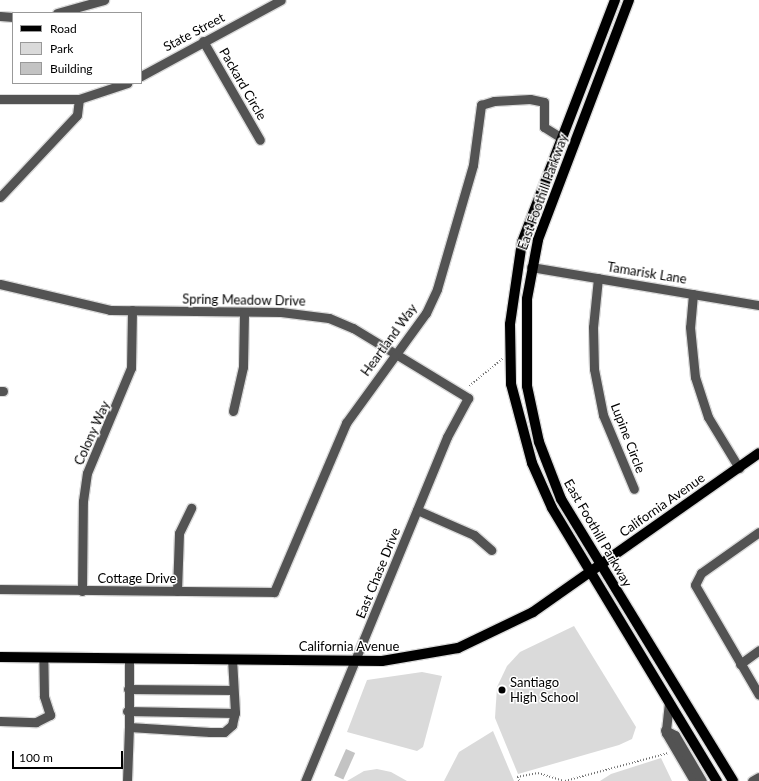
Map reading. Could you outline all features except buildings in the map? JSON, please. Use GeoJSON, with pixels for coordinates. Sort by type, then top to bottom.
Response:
{"type":"FeatureCollection","features":[{"type":"Feature","properties":{"kind":"main road","name":"East Foothill Parkway"},"geometry":{"type":"LineString","coordinates":[[615,0],[608,23],[522,242],[513,287],[511,384],[532,463],[552,508],[717,781]]}},
{"type":"Feature","properties":{"kind":"main road"},"geometry":{"type":"LineString","coordinates":[[608,23],[622,0]]}},
{"type":"Feature","properties":{"kind":"main road","name":"East Foothill Parkway"},"geometry":{"type":"LineString","coordinates":[[629,0],[531,267],[524,346],[533,417],[554,482],[600,566],[732,781]]}},
{"type":"Feature","properties":{"kind":"main road"},"geometry":{"type":"LineString","coordinates":[[531,267],[527,259],[543,202],[542,192]]}},
{"type":"Feature","properties":{"kind":"main road","name":"California Avenue"},"geometry":{"type":"LineString","coordinates":[[0,657],[356,661],[416,657],[473,643],[520,621],[759,453]]}},
{"type":"Feature","properties":{"kind":"street"},"geometry":{"type":"LineString","coordinates":[[61,12],[104,0]]}},
{"type":"Feature","properties":{"kind":"street","name":"State Street"},"geometry":{"type":"LineString","coordinates":[[142,75],[281,0]]}},
{"type":"Feature","properties":{"kind":"street"},"geometry":{"type":"LineString","coordinates":[[0,16],[12,16]]}},
{"type":"Feature","properties":{"kind":"street","name":"Packard Circle"},"geometry":{"type":"LineString","coordinates":[[203,41],[260,140]]}},
{"type":"Feature","properties":{"kind":"street"},"geometry":{"type":"LineString","coordinates":[[0,98],[80,99],[124,84]]}},
{"type":"Feature","properties":{"kind":"street"},"geometry":{"type":"LineString","coordinates":[[0,198],[77,114],[80,99]]}},
{"type":"Feature","properties":{"kind":"street","name":"Heartland Way"},"geometry":{"type":"LineString","coordinates":[[274,592],[346,423],[426,313],[436,289],[473,165],[481,106],[494,101],[530,99],[544,102],[544,127],[563,139]]}},
{"type":"Feature","properties":{"kind":"street","name":"Tamarisk Lane"},"geometry":{"type":"LineString","coordinates":[[531,267],[759,305]]}},
{"type":"Feature","properties":{"kind":"street","name":"Lupine Circle"},"geometry":{"type":"LineString","coordinates":[[598,278],[593,327],[594,369],[603,415],[634,489]]}},
{"type":"Feature","properties":{"kind":"street","name":"Spring Meadow Drive"},"geometry":{"type":"LineString","coordinates":[[0,284],[89,308],[244,313],[303,313],[329,318],[353,328],[468,398]]}},
{"type":"Feature","properties":{"kind":"street"},"geometry":{"type":"LineString","coordinates":[[693,294],[690,327],[695,377],[708,417],[739,468]]}},
{"type":"Feature","properties":{"kind":"street","name":"Colony Way"},"geometry":{"type":"LineString","coordinates":[[82,591],[83,501],[87,473],[132,368],[132,310]]}},
{"type":"Feature","properties":{"kind":"street"},"geometry":{"type":"LineString","coordinates":[[233,411],[243,367],[244,313]]}},
{"type":"Feature","properties":{"kind":"street","name":"East Chase Drive"},"geometry":{"type":"LineString","coordinates":[[305,781],[356,661],[417,510],[468,398]]}},
{"type":"Feature","properties":{"kind":"street"},"geometry":{"type":"LineString","coordinates":[[177,591],[178,533],[191,508]]}},
{"type":"Feature","properties":{"kind":"street"},"geometry":{"type":"LineString","coordinates":[[417,510],[474,535],[491,550]]}},
{"type":"Feature","properties":{"kind":"street"},"geometry":{"type":"LineString","coordinates":[[759,532],[701,573],[695,585],[759,695]]}},
{"type":"Feature","properties":{"kind":"street","name":"Cottage Drive"},"geometry":{"type":"LineString","coordinates":[[0,589],[274,592]]}},
{"type":"Feature","properties":{"kind":"street"},"geometry":{"type":"LineString","coordinates":[[740,664],[759,650]]}},
{"type":"Feature","properties":{"kind":"street"},"geometry":{"type":"LineString","coordinates":[[0,721],[36,722],[50,715],[44,696],[43,657]]}},
{"type":"Feature","properties":{"kind":"street"},"geometry":{"type":"LineString","coordinates":[[126,781],[129,727],[127,711],[129,658]]}},
{"type":"Feature","properties":{"kind":"street"},"geometry":{"type":"LineString","coordinates":[[129,727],[224,732],[232,725],[235,713],[232,659]]}},
{"type":"Feature","properties":{"kind":"street"},"geometry":{"type":"LineString","coordinates":[[128,689],[234,690]]}},
{"type":"Feature","properties":{"kind":"street"},"geometry":{"type":"LineString","coordinates":[[668,702],[665,730],[694,781]]}},
{"type":"Feature","properties":{"kind":"street"},"geometry":{"type":"LineString","coordinates":[[127,711],[235,713]]}},
{"type":"Feature","properties":{"kind":"street"},"geometry":{"type":"LineString","coordinates":[[665,730],[675,735],[702,781]]}},
{"type":"Feature","properties":{"kind":"street"},"geometry":{"type":"LineString","coordinates":[[752,781],[759,777]]}},
{"type":"Feature","properties":{"kind":"path"},"geometry":{"type":"LineString","coordinates":[[469,386],[502,359]]}},
{"type":"Feature","properties":{"kind":"path"},"geometry":{"type":"LineString","coordinates":[[519,781],[517,777],[538,773],[565,781],[670,752]]}},
{"type":"Feature","properties":{"kind":"green space"},"geometry":{"type":"Polygon","coordinates":[[[574,626],[636,727],[632,739],[619,745],[518,774],[495,718],[497,687],[507,666],[520,652],[574,626]]]}},
{"type":"Feature","properties":{"kind":"green space"},"geometry":{"type":"Polygon","coordinates":[[[422,672],[442,676],[423,747],[417,751],[347,732],[367,680],[422,672]]]}},
{"type":"Feature","properties":{"kind":"green space"},"geometry":{"type":"Polygon","coordinates":[[[493,731],[514,781],[444,781],[459,752],[493,731]]]}},
{"type":"Feature","properties":{"kind":"green space"},"geometry":{"type":"Polygon","coordinates":[[[661,758],[672,781],[600,781],[611,774],[661,758]]]}},
{"type":"Feature","properties":{"kind":"green space"},"geometry":{"type":"Polygon","coordinates":[[[377,769],[391,772],[407,781],[347,781],[364,771],[377,769]]]}},
{"type":"Feature","properties":{"kind":"place","name":"Santiago High School"},"geometry":{"type":"Point","coordinates":[502,690]}}]}
